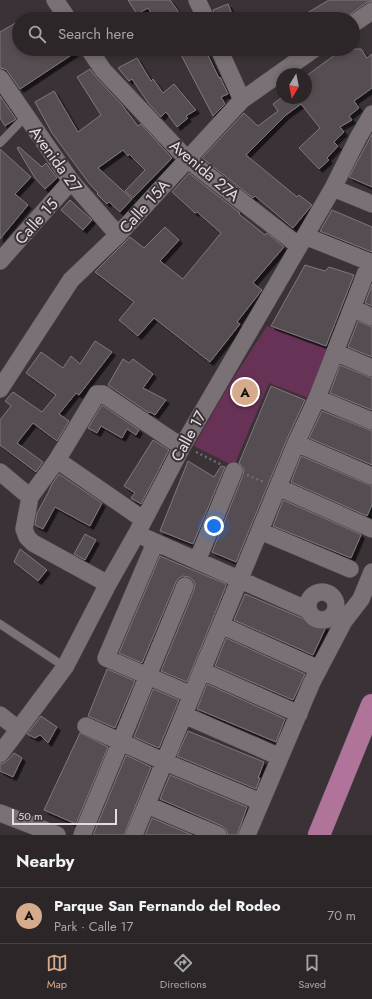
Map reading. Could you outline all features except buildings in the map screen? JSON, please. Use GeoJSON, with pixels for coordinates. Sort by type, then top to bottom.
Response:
{"type":"FeatureCollection","features":[{"type":"Feature","properties":{"kind":"highway"},"geometry":{"type":"LineString","coordinates":[[319,835],[372,705]]}},
{"type":"Feature","properties":{"kind":"street"},"geometry":{"type":"LineString","coordinates":[[55,0],[63,12]]}},
{"type":"Feature","properties":{"kind":"street"},"geometry":{"type":"LineString","coordinates":[[197,0],[203,12]]}},
{"type":"Feature","properties":{"kind":"street"},"geometry":{"type":"LineString","coordinates":[[360,20],[372,12]]}},
{"type":"Feature","properties":{"kind":"street","name":"Avenida 27A"},"geometry":{"type":"LineString","coordinates":[[94,56],[103,70],[187,159],[307,241],[371,263]]}},
{"type":"Feature","properties":{"kind":"street"},"geometry":{"type":"LineString","coordinates":[[222,56],[242,100]]}},
{"type":"Feature","properties":{"kind":"street","name":"Calle 15A"},"geometry":{"type":"LineString","coordinates":[[0,389],[71,280],[118,235],[242,100],[304,56]]}},
{"type":"Feature","properties":{"kind":"street","name":"Avenida 27"},"geometry":{"type":"LineString","coordinates":[[0,78],[71,181],[118,235]]}},
{"type":"Feature","properties":{"kind":"street","name":"Calle 17"},"geometry":{"type":"LineString","coordinates":[[0,754],[64,667],[140,527],[182,445],[307,241],[333,188],[365,141],[372,114]]}},
{"type":"Feature","properties":{"kind":"street","name":"Calle 15"},"geometry":{"type":"LineString","coordinates":[[0,260],[71,181]]}},
{"type":"Feature","properties":{"kind":"street"},"geometry":{"type":"LineString","coordinates":[[333,188],[372,204]]}},
{"type":"Feature","properties":{"kind":"street"},"geometry":{"type":"LineString","coordinates":[[134,835],[296,443],[317,398],[371,263]]}},
{"type":"Feature","properties":{"kind":"street"},"geometry":{"type":"LineString","coordinates":[[352,308],[372,317]]}},
{"type":"Feature","properties":{"kind":"street"},"geometry":{"type":"LineString","coordinates":[[335,352],[372,368]]}},
{"type":"Feature","properties":{"kind":"street"},"geometry":{"type":"LineString","coordinates":[[108,584],[33,543],[27,537],[24,529],[30,497],[57,460],[97,394],[100,394],[173,441],[182,445]]}},
{"type":"Feature","properties":{"kind":"street"},"geometry":{"type":"LineString","coordinates":[[317,398],[372,421]]}},
{"type":"Feature","properties":{"kind":"street"},"geometry":{"type":"LineString","coordinates":[[296,443],[372,476]]}},
{"type":"Feature","properties":{"kind":"street"},"geometry":{"type":"LineString","coordinates":[[57,460],[140,527],[155,543],[308,610]]}},
{"type":"Feature","properties":{"kind":"street"},"geometry":{"type":"LineString","coordinates":[[197,561],[234,470]]}},
{"type":"Feature","properties":{"kind":"street"},"geometry":{"type":"LineString","coordinates":[[0,472],[30,497]]}},
{"type":"Feature","properties":{"kind":"street"},"geometry":{"type":"LineString","coordinates":[[278,488],[372,529]]}},
{"type":"Feature","properties":{"kind":"street"},"geometry":{"type":"LineString","coordinates":[[260,531],[350,569]]}},
{"type":"Feature","properties":{"kind":"street"},"geometry":{"type":"LineString","coordinates":[[155,543],[106,658],[192,695]]}},
{"type":"Feature","properties":{"kind":"street"},"geometry":{"type":"LineString","coordinates":[[247,835],[319,668],[344,621],[361,599],[372,572]]}},
{"type":"Feature","properties":{"kind":"street"},"geometry":{"type":"LineString","coordinates":[[82,835],[185,586]]}},
{"type":"Feature","properties":{"kind":"street"},"geometry":{"type":"LineString","coordinates":[[221,626],[319,668]]}},
{"type":"Feature","properties":{"kind":"street"},"geometry":{"type":"LineString","coordinates":[[202,671],[298,714]]}},
{"type":"Feature","properties":{"kind":"street"},"geometry":{"type":"LineString","coordinates":[[0,715],[18,729]]}},
{"type":"Feature","properties":{"kind":"street"},"geometry":{"type":"LineString","coordinates":[[184,715],[280,757]]}},
{"type":"Feature","properties":{"kind":"street"},"geometry":{"type":"LineString","coordinates":[[86,726],[165,762],[260,802]]}},
{"type":"Feature","properties":{"kind":"street"},"geometry":{"type":"LineString","coordinates":[[147,805],[218,835]]}},
{"type":"Feature","properties":{"kind":"street"},"geometry":{"type":"LineString","coordinates":[[0,813],[57,835]]}},
{"type":"Feature","properties":{"kind":"lane"},"geometry":{"type":"LineString","coordinates":[[0,143],[26,117]]}},
{"type":"Feature","properties":{"kind":"lane"},"geometry":{"type":"LineString","coordinates":[[0,624],[64,667]]}},
{"type":"Feature","properties":{"kind":"shaded area"},"geometry":{"type":"Polygon","coordinates":[[[267,326],[332,351],[311,399],[269,383],[234,466],[194,446],[229,385],[267,326]]]}},
{"type":"Feature","properties":{"kind":"place","name":"Parque San Fernando del Rodeo"},"geometry":{"type":"Point","coordinates":[245,392]}}]}
